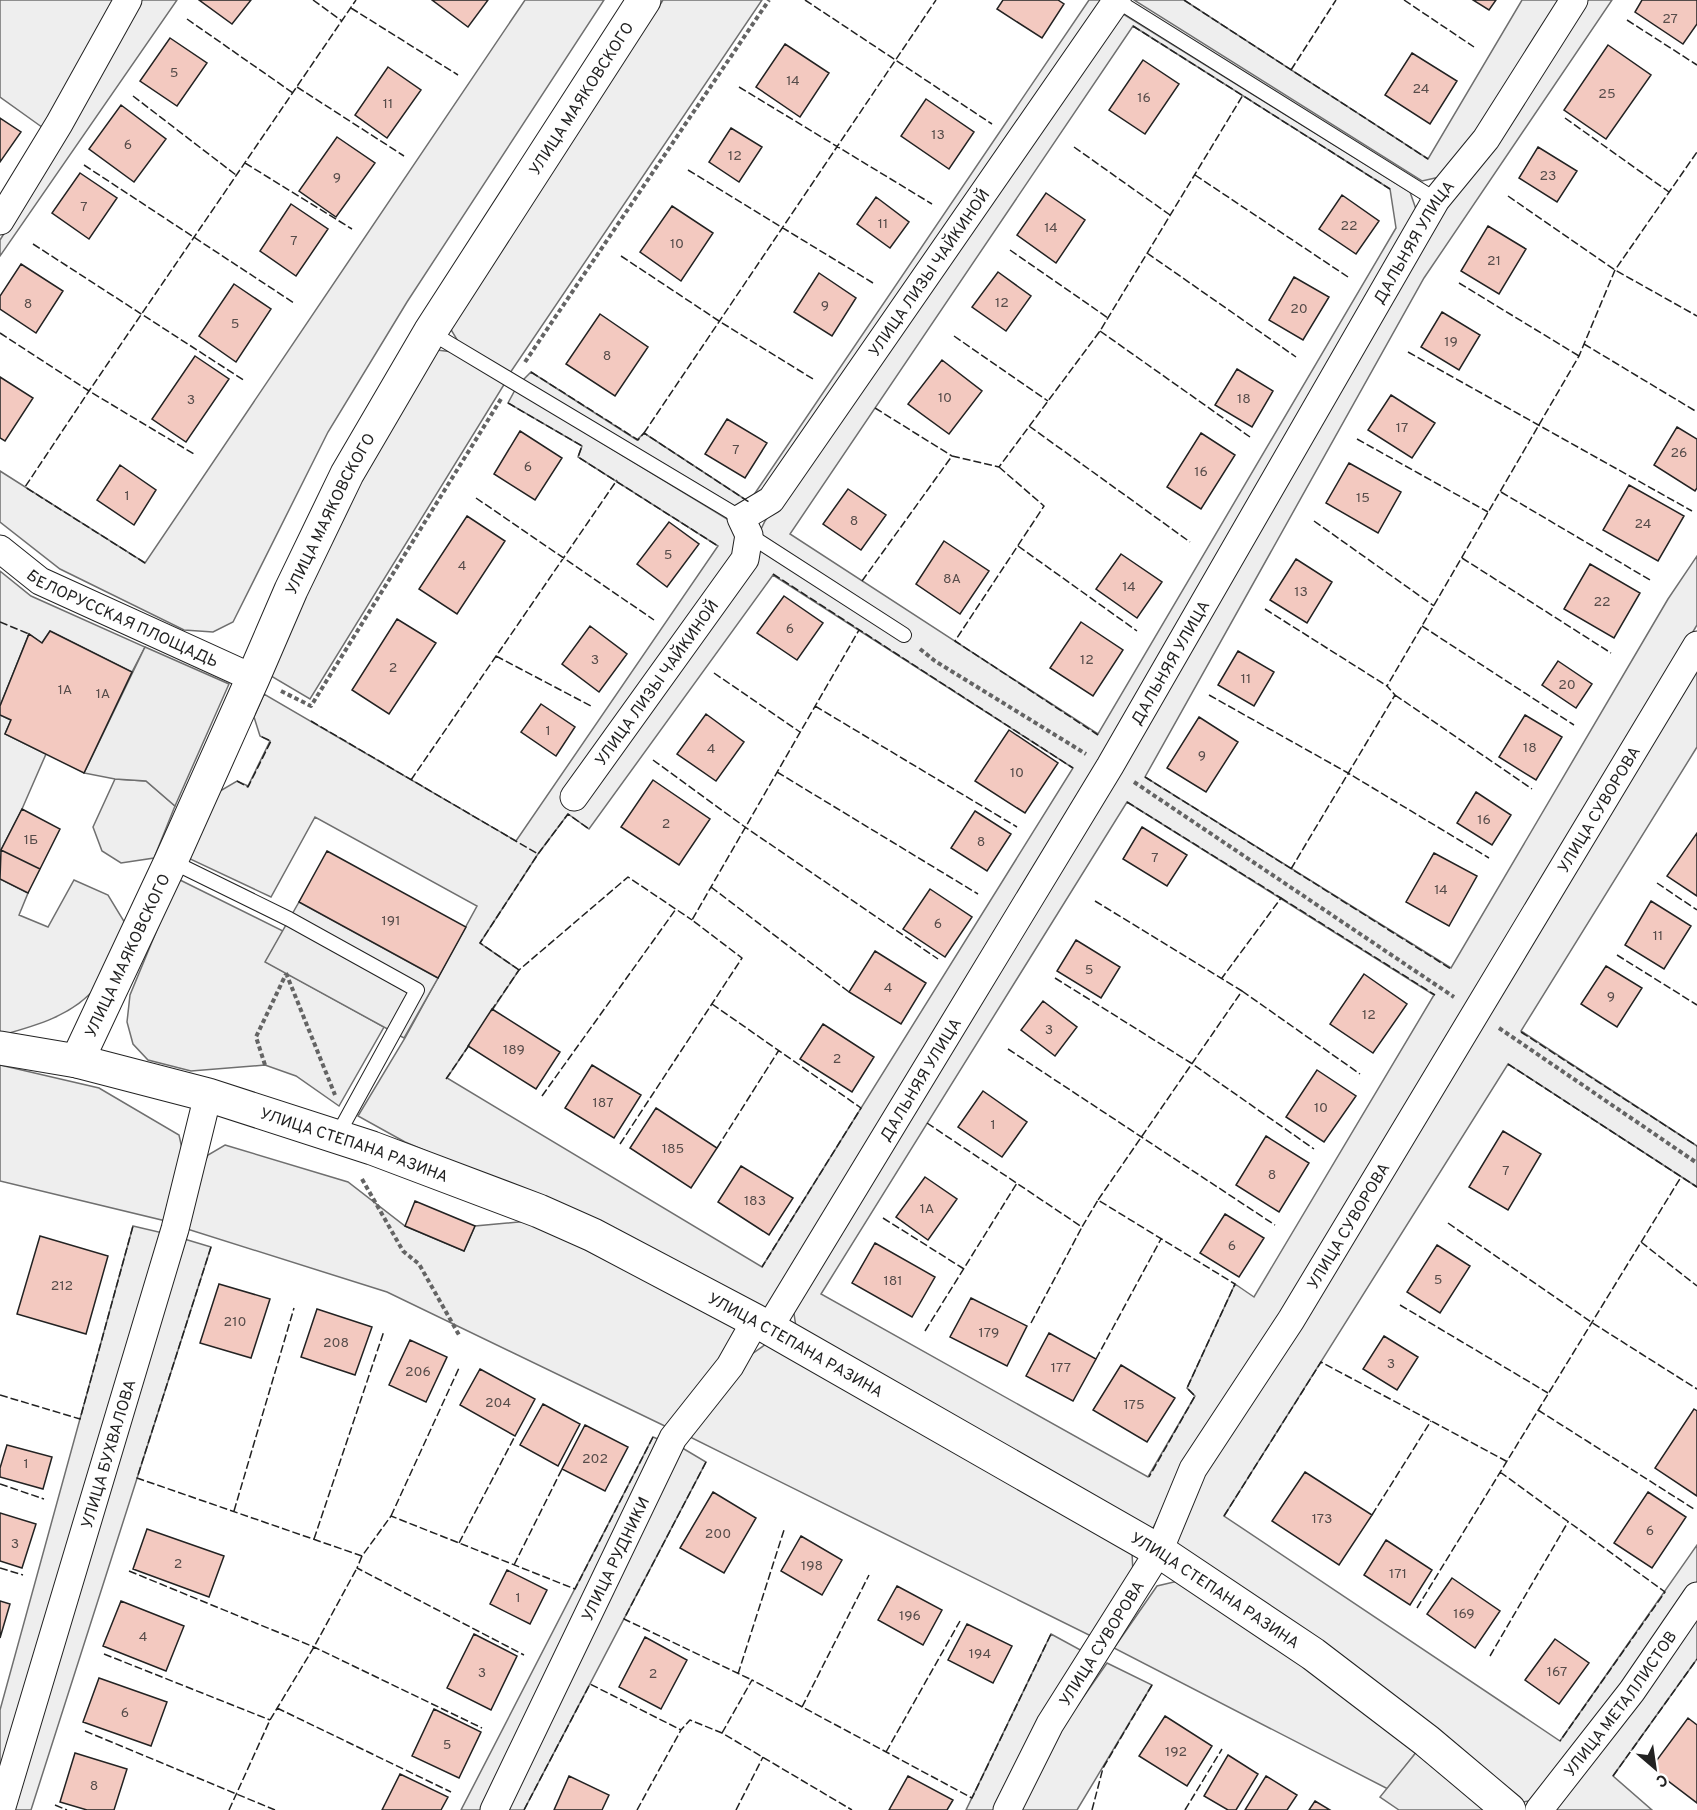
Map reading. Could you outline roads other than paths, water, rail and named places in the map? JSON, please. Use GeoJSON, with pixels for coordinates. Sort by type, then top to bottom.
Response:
{"type":"FeatureCollection","features":[{"type":"Feature","properties":{"kind":"main road","name":"УЛИЦА МАЯКОВСКОГО"},"geometry":{"type":"LineString","coordinates":[[77,1061],[171,861],[291,590],[346,474],[430,332],[644,0]]}},
{"type":"Feature","properties":{"kind":"main road","name":"УЛИЦА СТЕПАНА РАЗИНА"},"geometry":{"type":"LineString","coordinates":[[0,1048],[77,1061],[208,1095],[337,1136],[539,1211],[593,1235],[763,1324],[1159,1551],[1313,1654],[1427,1741],[1509,1810]]}},
{"type":"Feature","properties":{"kind":"street"},"geometry":{"type":"LineString","coordinates":[[0,221],[59,124],[128,0]]}},
{"type":"Feature","properties":{"kind":"street","name":"УЛИЦА ЛИЗЫ ЧАЙКИНОЙ"},"geometry":{"type":"LineString","coordinates":[[574,797],[745,559],[745,527],[771,500],[1116,0]]}},
{"type":"Feature","properties":{"kind":"street","name":"ДАЛЬНЯЯ УЛИЦА"},"geometry":{"type":"LineString","coordinates":[[763,1324],[1110,766],[1436,200],[1486,139],[1574,0]]}},
{"type":"Feature","properties":{"kind":"street","name":"БЕЛОРУССКАЯ ПЛОЩАДЬ"},"geometry":{"type":"LineString","coordinates":[[0,549],[40,581],[253,678]]}},
{"type":"Feature","properties":{"kind":"street","name":"УЛИЦА СУВОРОВА"},"geometry":{"type":"LineString","coordinates":[[1007,1810],[1050,1724],[1159,1551],[1192,1469],[1291,1320],[1697,645]]}},
{"type":"Feature","properties":{"kind":"street","name":"УЛИЦА БУХВАЛОВА"},"geometry":{"type":"LineString","coordinates":[[1,1810],[175,1230],[208,1095]]}},
{"type":"Feature","properties":{"kind":"street","name":"УЛИЦА РУДНИКИ"},"geometry":{"type":"LineString","coordinates":[[494,1810],[672,1438],[763,1324]]}},
{"type":"Feature","properties":{"kind":"street","name":"УЛИЦА МЕТАЛЛИСТОВ"},"geometry":{"type":"LineString","coordinates":[[1539,1810],[1632,1691],[1697,1596]]}},
{"type":"Feature","properties":{"kind":"lane"},"geometry":{"type":"LineString","coordinates":[[1116,0],[1436,200]]}},
{"type":"Feature","properties":{"kind":"lane"},"geometry":{"type":"LineString","coordinates":[[430,332],[745,527],[904,635]]}},
{"type":"Feature","properties":{"kind":"lane"},"geometry":{"type":"LineString","coordinates":[[171,861],[289,919],[417,990],[337,1136]]}}]}
